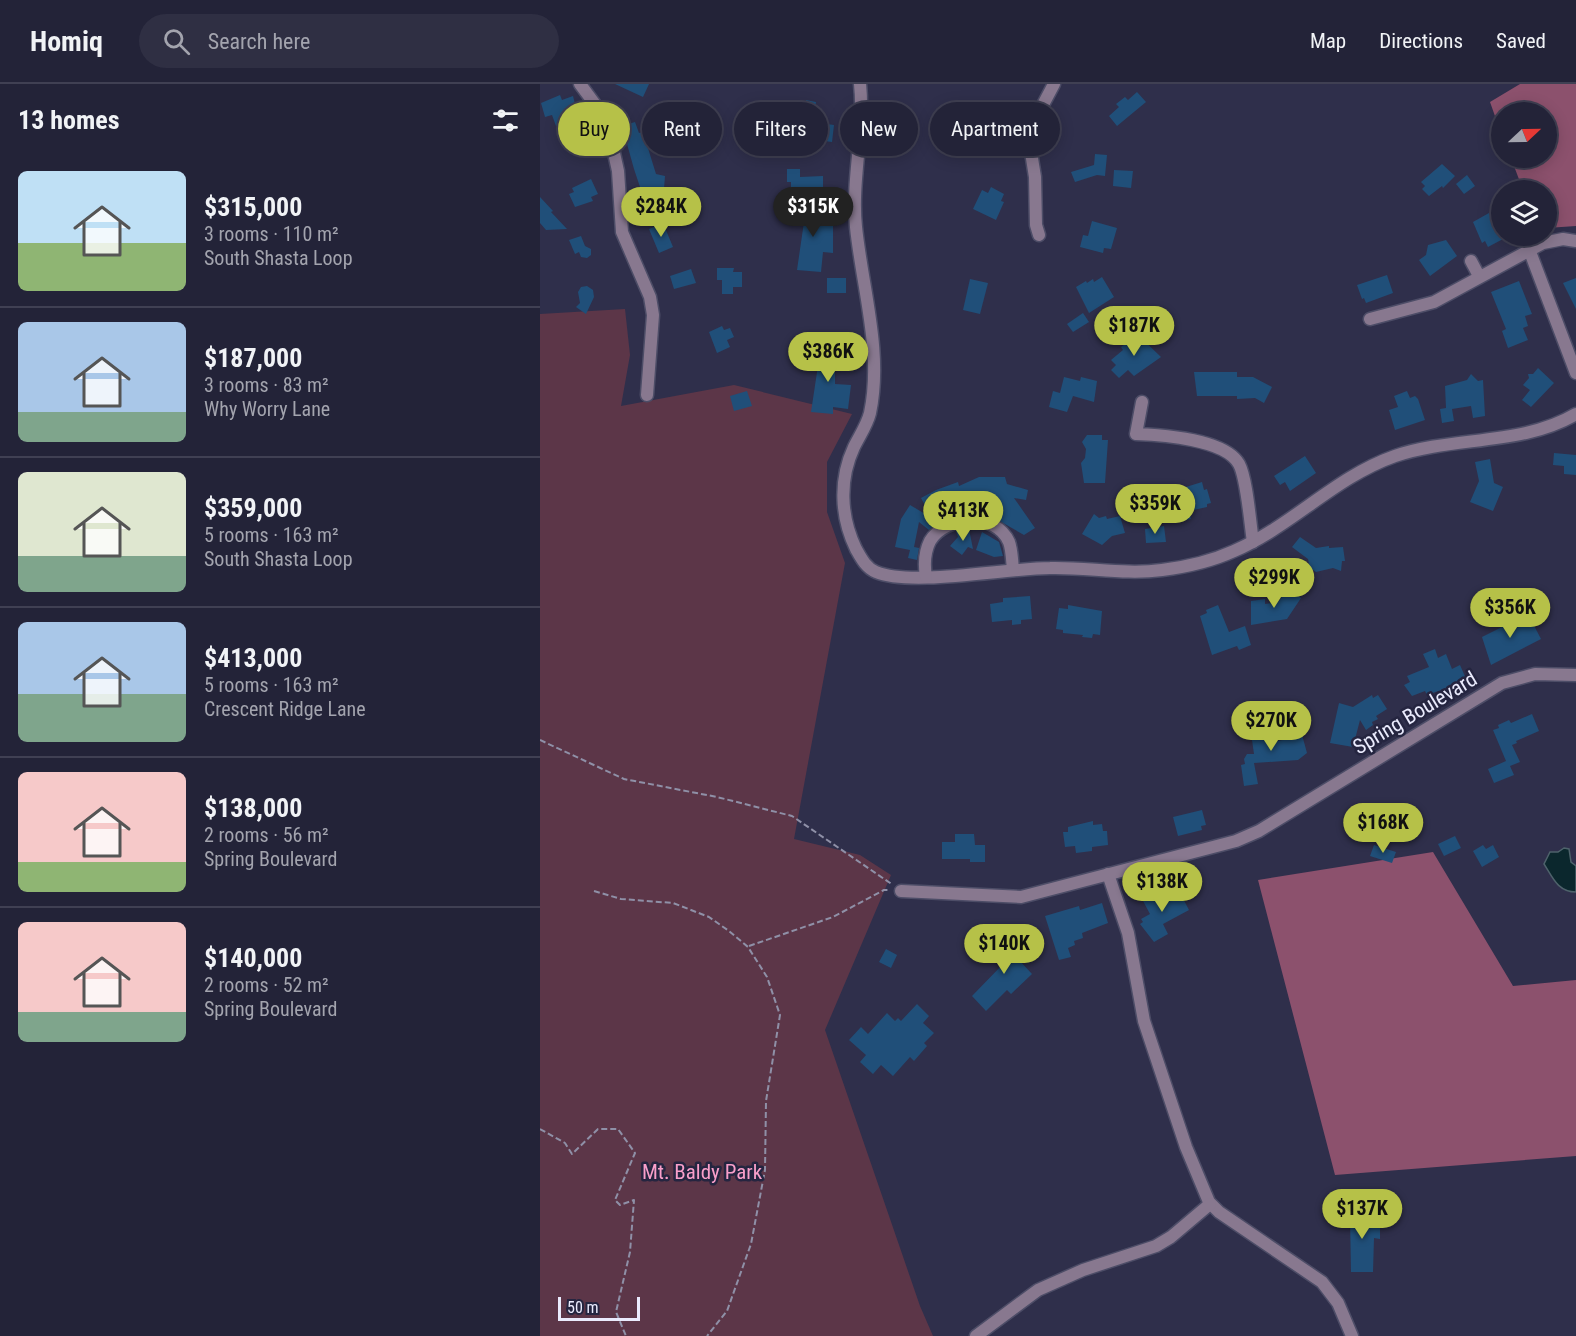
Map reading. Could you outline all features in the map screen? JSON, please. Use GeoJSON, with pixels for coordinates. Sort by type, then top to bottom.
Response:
{"type":"FeatureCollection","features":[{"type":"Feature","properties":{"kind":"street"},"geometry":{"type":"LineString","coordinates":[[580,84],[597,107],[610,135],[618,171],[622,232],[650,297],[653,315],[648,395]]}},
{"type":"Feature","properties":{"kind":"street"},"geometry":{"type":"LineString","coordinates":[[860,84],[863,125],[856,227],[870,314],[872,401],[866,425],[846,466],[844,506],[855,547],[869,568],[884,574],[926,578],[1013,570],[1165,570],[1210,560],[1252,542],[1347,479],[1394,457],[1417,450],[1525,433],[1546,428],[1576,414]]}},
{"type":"Feature","properties":{"kind":"street"},"geometry":{"type":"LineString","coordinates":[[1039,235],[1030,146],[1036,118],[1054,84]]}},
{"type":"Feature","properties":{"kind":"street"},"geometry":{"type":"LineString","coordinates":[[1370,320],[1427,305],[1529,248],[1557,239],[1576,241]]}},
{"type":"Feature","properties":{"kind":"street"},"geometry":{"type":"LineString","coordinates":[[1529,248],[1576,374]]}},
{"type":"Feature","properties":{"kind":"street"},"geometry":{"type":"LineString","coordinates":[[1471,261],[1479,276]]}},
{"type":"Feature","properties":{"kind":"street"},"geometry":{"type":"LineString","coordinates":[[1142,402],[1136,434],[1185,439],[1219,449],[1234,458],[1241,469],[1252,542]]}},
{"type":"Feature","properties":{"kind":"street"},"geometry":{"type":"LineString","coordinates":[[926,578],[926,552],[931,539],[941,530],[955,523],[972,520],[987,522],[999,529],[1009,541],[1013,570]]}},
{"type":"Feature","properties":{"kind":"street","name":"Spring Boulevard"},"geometry":{"type":"LineString","coordinates":[[901,891],[1010,898],[1247,837],[1502,684],[1535,674],[1576,675]]}},
{"type":"Feature","properties":{"kind":"street"},"geometry":{"type":"LineString","coordinates":[[1108,874],[1133,956],[1144,1021],[1186,1147],[1210,1204],[1322,1282],[1338,1303],[1352,1336]]}},
{"type":"Feature","properties":{"kind":"street"},"geometry":{"type":"LineString","coordinates":[[976,1336],[1038,1290],[1083,1270],[1156,1246],[1171,1237],[1210,1204]]}},
{"type":"Feature","properties":{"kind":"path"},"geometry":{"type":"LineString","coordinates":[[540,740],[624,779],[717,797],[792,816],[901,891]]}},
{"type":"Feature","properties":{"kind":"path"},"geometry":{"type":"LineString","coordinates":[[748,947],[833,917],[884,890],[901,891]]}},
{"type":"Feature","properties":{"kind":"path"},"geometry":{"type":"LineString","coordinates":[[594,891],[604,896],[673,903],[692,909],[729,931],[748,947],[767,977],[780,1015],[765,1101],[765,1170],[751,1244],[727,1311],[707,1336]]}},
{"type":"Feature","properties":{"kind":"path"},"geometry":{"type":"LineString","coordinates":[[540,1130],[565,1143],[572,1154],[598,1129],[618,1129],[634,1153],[615,1200],[620,1205],[634,1200],[630,1252],[616,1312],[626,1336]]}},
{"type":"Feature","properties":{"kind":"green space","name":"Mt. Baldy Park"},"geometry":{"type":"Polygon","coordinates":[[[625,309],[630,355],[621,406],[734,385],[852,414],[827,462],[827,512],[845,563],[794,839],[860,855],[891,875],[825,1030],[920,1306],[933,1336],[540,1336],[540,314],[625,309]]]}},
{"type":"Feature","properties":{"kind":"shaded area"},"geometry":{"type":"Polygon","coordinates":[[[1520,84],[1576,84],[1576,226],[1557,227],[1557,180],[1519,180],[1515,168],[1557,168],[1557,102],[1491,102],[1491,105],[1490,102],[1520,84]]]}},
{"type":"Feature","properties":{"kind":"shaded area"},"geometry":{"type":"Polygon","coordinates":[[[1564,848],[1569,849],[1571,862],[1576,866],[1576,892],[1560,886],[1544,864],[1550,852],[1558,852],[1564,848]]]}},
{"type":"Feature","properties":{"kind":"shaded area"},"geometry":{"type":"Polygon","coordinates":[[[1433,852],[1513,986],[1576,980],[1576,1156],[1335,1175],[1258,880],[1433,852]]]}},
{"type":"Feature","properties":{"kind":"building"},"geometry":{"type":"Polygon","coordinates":[[[615,84],[649,84],[643,97],[615,84]]]}},
{"type":"Feature","properties":{"kind":"building"},"geometry":{"type":"Polygon","coordinates":[[[1137,92],[1146,102],[1117,126],[1109,116],[1119,107],[1116,104],[1125,97],[1128,100],[1137,92]]]}},
{"type":"Feature","properties":{"kind":"building"},"geometry":{"type":"Polygon","coordinates":[[[560,95],[562,100],[573,96],[574,102],[558,102],[558,125],[556,126],[552,115],[545,117],[541,103],[560,95]]]}},
{"type":"Feature","properties":{"kind":"building"},"geometry":{"type":"Polygon","coordinates":[[[635,122],[639,133],[642,132],[642,156],[650,156],[656,174],[665,176],[663,201],[653,200],[654,191],[641,190],[630,155],[630,124],[635,122]]]}},
{"type":"Feature","properties":{"kind":"building"},"geometry":{"type":"Polygon","coordinates":[[[828,124],[834,125],[832,142],[828,141],[828,124]]]}},
{"type":"Feature","properties":{"kind":"building"},"geometry":{"type":"Polygon","coordinates":[[[1095,154],[1107,155],[1105,176],[1097,175],[1075,182],[1071,172],[1094,165],[1095,154]]]}},
{"type":"Feature","properties":{"kind":"building"},"geometry":{"type":"Polygon","coordinates":[[[1442,164],[1455,176],[1443,188],[1442,186],[1429,196],[1422,189],[1425,186],[1421,182],[1442,164]]]}},
{"type":"Feature","properties":{"kind":"building"},"geometry":{"type":"Polygon","coordinates":[[[787,169],[800,169],[800,177],[823,176],[823,191],[791,191],[791,182],[787,182],[787,169]]]}},
{"type":"Feature","properties":{"kind":"building"},"geometry":{"type":"Polygon","coordinates":[[[1114,170],[1133,171],[1131,188],[1113,186],[1114,170]]]}},
{"type":"Feature","properties":{"kind":"building"},"geometry":{"type":"Polygon","coordinates":[[[1467,175],[1475,186],[1464,194],[1456,184],[1467,175]]]}},
{"type":"Feature","properties":{"kind":"building"},"geometry":{"type":"Polygon","coordinates":[[[591,179],[598,194],[591,197],[593,201],[575,207],[569,194],[574,192],[572,188],[591,179]]]}},
{"type":"Feature","properties":{"kind":"building"},"geometry":{"type":"Polygon","coordinates":[[[991,187],[1004,194],[1001,201],[1004,202],[996,220],[973,209],[982,190],[988,193],[991,187]]]}},
{"type":"Feature","properties":{"kind":"building"},"geometry":{"type":"Polygon","coordinates":[[[540,197],[567,229],[546,230],[540,223],[540,197]]]}},
{"type":"Feature","properties":{"kind":"building"},"geometry":{"type":"Polygon","coordinates":[[[790,205],[820,207],[819,224],[833,225],[833,253],[823,252],[821,272],[797,270],[804,222],[800,221],[800,217],[789,216],[790,205]]]}},
{"type":"Feature","properties":{"kind":"building"},"geometry":{"type":"Polygon","coordinates":[[[1489,213],[1491,245],[1488,247],[1485,241],[1482,243],[1473,222],[1489,213]]]}},
{"type":"Feature","properties":{"kind":"building"},"geometry":{"type":"Polygon","coordinates":[[[1092,221],[1117,228],[1111,249],[1104,248],[1103,253],[1080,247],[1083,235],[1088,236],[1092,221]]]}},
{"type":"Feature","properties":{"kind":"building"},"geometry":{"type":"Polygon","coordinates":[[[663,223],[673,247],[659,253],[649,229],[663,223]]]}},
{"type":"Feature","properties":{"kind":"building"},"geometry":{"type":"Polygon","coordinates":[[[581,236],[585,246],[591,249],[591,255],[587,258],[581,257],[579,252],[575,254],[569,240],[581,236]]]}},
{"type":"Feature","properties":{"kind":"building"},"geometry":{"type":"Polygon","coordinates":[[[1446,240],[1457,256],[1430,276],[1419,260],[1426,255],[1428,245],[1446,240]]]}},
{"type":"Feature","properties":{"kind":"building"},"geometry":{"type":"Polygon","coordinates":[[[717,268],[734,268],[733,272],[742,272],[742,287],[733,287],[733,294],[722,294],[722,280],[717,280],[717,268]]]}},
{"type":"Feature","properties":{"kind":"building"},"geometry":{"type":"Polygon","coordinates":[[[691,269],[696,283],[674,289],[670,276],[691,269]]]}},
{"type":"Feature","properties":{"kind":"building"},"geometry":{"type":"Polygon","coordinates":[[[1387,275],[1393,293],[1366,303],[1357,285],[1387,275]]]}},
{"type":"Feature","properties":{"kind":"building"},"geometry":{"type":"Polygon","coordinates":[[[1102,277],[1114,297],[1089,313],[1076,287],[1086,281],[1087,283],[1093,279],[1094,282],[1102,277]]]}},
{"type":"Feature","properties":{"kind":"building"},"geometry":{"type":"Polygon","coordinates":[[[827,278],[846,278],[846,293],[827,293],[827,278]]]}},
{"type":"Feature","properties":{"kind":"building"},"geometry":{"type":"Polygon","coordinates":[[[1576,278],[1576,309],[1563,283],[1576,278]]]}},
{"type":"Feature","properties":{"kind":"building"},"geometry":{"type":"Polygon","coordinates":[[[970,279],[988,283],[980,314],[963,310],[970,279]]]}},
{"type":"Feature","properties":{"kind":"building"},"geometry":{"type":"Polygon","coordinates":[[[1519,281],[1532,314],[1525,316],[1528,326],[1523,328],[1528,340],[1508,348],[1502,331],[1506,329],[1491,292],[1519,281]]]}},
{"type":"Feature","properties":{"kind":"building"},"geometry":{"type":"Polygon","coordinates":[[[587,286],[593,290],[594,297],[586,314],[576,307],[580,303],[578,292],[581,287],[587,286]]]}},
{"type":"Feature","properties":{"kind":"building"},"geometry":{"type":"Polygon","coordinates":[[[1083,313],[1089,322],[1073,332],[1067,324],[1083,313]]]}},
{"type":"Feature","properties":{"kind":"building"},"geometry":{"type":"Polygon","coordinates":[[[722,326],[724,330],[730,328],[734,337],[727,340],[730,347],[717,353],[709,332],[722,326]]]}},
{"type":"Feature","properties":{"kind":"building"},"geometry":{"type":"Polygon","coordinates":[[[1135,332],[1161,357],[1134,376],[1128,370],[1119,378],[1111,370],[1116,365],[1111,360],[1123,350],[1121,347],[1127,343],[1125,341],[1135,332]]]}},
{"type":"Feature","properties":{"kind":"building"},"geometry":{"type":"Polygon","coordinates":[[[816,345],[835,345],[835,384],[851,385],[848,409],[833,407],[833,414],[811,412],[819,359],[814,358],[816,345]]]}},
{"type":"Feature","properties":{"kind":"building"},"geometry":{"type":"Polygon","coordinates":[[[1538,368],[1554,383],[1531,407],[1522,400],[1530,390],[1523,385],[1529,378],[1528,374],[1533,374],[1538,368]]]}},
{"type":"Feature","properties":{"kind":"building"},"geometry":{"type":"Polygon","coordinates":[[[1194,372],[1237,372],[1237,377],[1253,377],[1272,387],[1264,403],[1255,398],[1237,399],[1237,396],[1197,396],[1194,372]]]}},
{"type":"Feature","properties":{"kind":"building"},"geometry":{"type":"Polygon","coordinates":[[[1471,374],[1478,381],[1483,380],[1485,416],[1473,418],[1471,406],[1452,409],[1454,421],[1442,423],[1440,409],[1446,408],[1445,386],[1467,380],[1471,374]]]}},
{"type":"Feature","properties":{"kind":"building"},"geometry":{"type":"Polygon","coordinates":[[[1064,377],[1080,381],[1081,377],[1097,381],[1094,402],[1073,396],[1067,412],[1049,407],[1053,391],[1060,393],[1064,377]]]}},
{"type":"Feature","properties":{"kind":"building"},"geometry":{"type":"Polygon","coordinates":[[[747,391],[752,406],[734,411],[730,396],[747,391]]]}},
{"type":"Feature","properties":{"kind":"building"},"geometry":{"type":"Polygon","coordinates":[[[1407,391],[1410,398],[1415,396],[1418,399],[1425,420],[1395,430],[1389,410],[1398,407],[1394,396],[1407,391]]]}},
{"type":"Feature","properties":{"kind":"building"},"geometry":{"type":"Polygon","coordinates":[[[1087,435],[1102,435],[1102,440],[1108,440],[1105,483],[1084,483],[1081,463],[1085,458],[1086,449],[1082,442],[1087,435]]]}},
{"type":"Feature","properties":{"kind":"building"},"geometry":{"type":"Polygon","coordinates":[[[1554,453],[1576,455],[1576,475],[1564,474],[1564,466],[1553,465],[1554,453]]]}},
{"type":"Feature","properties":{"kind":"building"},"geometry":{"type":"Polygon","coordinates":[[[1305,456],[1316,473],[1290,491],[1285,482],[1280,485],[1274,476],[1305,456]]]}},
{"type":"Feature","properties":{"kind":"building"},"geometry":{"type":"Polygon","coordinates":[[[1490,459],[1494,483],[1503,487],[1493,511],[1470,502],[1479,481],[1475,462],[1490,459]]]}},
{"type":"Feature","properties":{"kind":"building"},"geometry":{"type":"Polygon","coordinates":[[[979,477],[1005,477],[1007,484],[1028,490],[1026,500],[1014,498],[1035,528],[1024,535],[989,515],[928,511],[921,498],[958,482],[959,486],[979,477]]]}},
{"type":"Feature","properties":{"kind":"building"},"geometry":{"type":"Polygon","coordinates":[[[1202,482],[1204,490],[1207,489],[1211,503],[1207,504],[1207,507],[1189,511],[1191,519],[1177,522],[1170,492],[1202,482]]]}},
{"type":"Feature","properties":{"kind":"building"},"geometry":{"type":"Polygon","coordinates":[[[910,505],[932,518],[928,512],[945,518],[929,530],[919,522],[914,547],[919,548],[917,560],[908,558],[910,550],[895,547],[901,519],[910,505]]]}},
{"type":"Feature","properties":{"kind":"building"},"geometry":{"type":"Polygon","coordinates":[[[1094,514],[1099,518],[1106,516],[1107,519],[1120,516],[1125,533],[1112,536],[1102,545],[1082,534],[1094,514]]]}},
{"type":"Feature","properties":{"kind":"building"},"geometry":{"type":"Polygon","coordinates":[[[1164,526],[1166,542],[1146,543],[1145,529],[1164,526]]]}},
{"type":"Feature","properties":{"kind":"building"},"geometry":{"type":"Polygon","coordinates":[[[969,529],[973,549],[968,547],[962,555],[950,546],[958,537],[956,531],[969,529]]]}},
{"type":"Feature","properties":{"kind":"building"},"geometry":{"type":"Polygon","coordinates":[[[982,532],[999,542],[1003,556],[994,557],[976,550],[982,532]]]}},
{"type":"Feature","properties":{"kind":"building"},"geometry":{"type":"Polygon","coordinates":[[[1300,537],[1316,548],[1343,547],[1345,561],[1342,561],[1341,571],[1333,568],[1316,572],[1310,568],[1308,559],[1292,547],[1300,537]]]}},
{"type":"Feature","properties":{"kind":"building"},"geometry":{"type":"Polygon","coordinates":[[[1287,589],[1301,598],[1287,619],[1251,625],[1251,601],[1265,599],[1265,604],[1278,602],[1287,589]]]}},
{"type":"Feature","properties":{"kind":"building"},"geometry":{"type":"Polygon","coordinates":[[[1030,596],[1032,619],[1021,620],[1021,624],[1012,625],[1012,620],[992,622],[990,604],[1003,602],[1003,598],[1030,596]]]}},
{"type":"Feature","properties":{"kind":"building"},"geometry":{"type":"Polygon","coordinates":[[[1068,605],[1102,611],[1100,635],[1093,634],[1092,638],[1082,637],[1083,635],[1063,633],[1063,630],[1056,629],[1059,608],[1068,609],[1068,605]]]}},
{"type":"Feature","properties":{"kind":"building"},"geometry":{"type":"Polygon","coordinates":[[[1218,605],[1229,632],[1245,626],[1251,645],[1239,650],[1237,646],[1212,655],[1200,616],[1207,613],[1206,610],[1218,605]]]}},
{"type":"Feature","properties":{"kind":"building"},"geometry":{"type":"Polygon","coordinates":[[[1528,614],[1541,639],[1491,665],[1482,637],[1528,614]]]}},
{"type":"Feature","properties":{"kind":"building"},"geometry":{"type":"Polygon","coordinates":[[[1435,649],[1438,658],[1446,654],[1452,669],[1460,665],[1467,681],[1427,695],[1425,691],[1412,696],[1404,685],[1410,682],[1407,676],[1429,667],[1423,654],[1435,649]]]}},
{"type":"Feature","properties":{"kind":"building"},"geometry":{"type":"Polygon","coordinates":[[[1372,695],[1373,698],[1378,695],[1387,709],[1376,716],[1378,719],[1372,722],[1373,725],[1366,730],[1360,720],[1353,747],[1330,743],[1339,703],[1353,707],[1372,695]]]}},
{"type":"Feature","properties":{"kind":"building"},"geometry":{"type":"Polygon","coordinates":[[[1532,714],[1539,731],[1512,745],[1520,762],[1510,766],[1514,775],[1494,783],[1488,769],[1506,761],[1493,730],[1509,720],[1511,723],[1532,714]]]}},
{"type":"Feature","properties":{"kind":"building"},"geometry":{"type":"Polygon","coordinates":[[[1265,724],[1268,742],[1291,739],[1290,732],[1301,731],[1307,753],[1298,760],[1254,763],[1258,784],[1244,786],[1241,765],[1245,764],[1244,759],[1247,754],[1254,754],[1250,726],[1265,724]]]}},
{"type":"Feature","properties":{"kind":"building"},"geometry":{"type":"Polygon","coordinates":[[[1202,810],[1206,825],[1201,826],[1202,830],[1178,836],[1173,817],[1202,810]]]}},
{"type":"Feature","properties":{"kind":"building"},"geometry":{"type":"Polygon","coordinates":[[[1093,821],[1093,825],[1102,824],[1103,831],[1107,831],[1108,845],[1092,847],[1092,851],[1076,853],[1075,846],[1065,847],[1063,832],[1068,832],[1068,827],[1093,821]]]}},
{"type":"Feature","properties":{"kind":"building"},"geometry":{"type":"Polygon","coordinates":[[[955,834],[974,834],[975,845],[985,845],[985,862],[970,862],[970,859],[942,859],[942,842],[955,842],[955,834]]]}},
{"type":"Feature","properties":{"kind":"building"},"geometry":{"type":"Polygon","coordinates":[[[1455,836],[1461,848],[1444,856],[1438,844],[1455,836]]]}},
{"type":"Feature","properties":{"kind":"building"},"geometry":{"type":"Polygon","coordinates":[[[1374,845],[1396,852],[1392,863],[1370,856],[1374,845]]]}},
{"type":"Feature","properties":{"kind":"building"},"geometry":{"type":"Polygon","coordinates":[[[1483,845],[1486,849],[1493,845],[1499,857],[1482,867],[1473,851],[1483,845]]]}},
{"type":"Feature","properties":{"kind":"building"},"geometry":{"type":"Polygon","coordinates":[[[1178,889],[1189,910],[1163,924],[1168,934],[1154,942],[1140,924],[1143,922],[1141,919],[1150,914],[1142,899],[1155,892],[1159,900],[1178,889]]]}},
{"type":"Feature","properties":{"kind":"building"},"geometry":{"type":"Polygon","coordinates":[[[1102,903],[1108,923],[1082,933],[1083,938],[1074,941],[1075,945],[1068,948],[1071,957],[1059,960],[1045,916],[1079,906],[1080,910],[1102,903]]]}},
{"type":"Feature","properties":{"kind":"building"},"geometry":{"type":"Polygon","coordinates":[[[1008,936],[1026,954],[1019,960],[1032,974],[1011,994],[1007,990],[986,1011],[972,996],[1005,962],[993,950],[1008,936]]]}},
{"type":"Feature","properties":{"kind":"building"},"geometry":{"type":"Polygon","coordinates":[[[886,949],[897,955],[891,968],[879,962],[886,949]]]}},
{"type":"Feature","properties":{"kind":"building"},"geometry":{"type":"Polygon","coordinates":[[[917,1004],[929,1016],[923,1023],[934,1033],[924,1043],[927,1046],[914,1061],[910,1057],[893,1076],[881,1065],[873,1074],[860,1062],[866,1055],[849,1040],[861,1027],[868,1034],[887,1013],[895,1021],[898,1018],[901,1021],[917,1004]]]}},
{"type":"Feature","properties":{"kind":"building"},"geometry":{"type":"Polygon","coordinates":[[[1353,1204],[1368,1204],[1367,1224],[1380,1224],[1380,1239],[1374,1238],[1373,1272],[1351,1272],[1350,1217],[1353,1217],[1353,1204]]]}}]}
